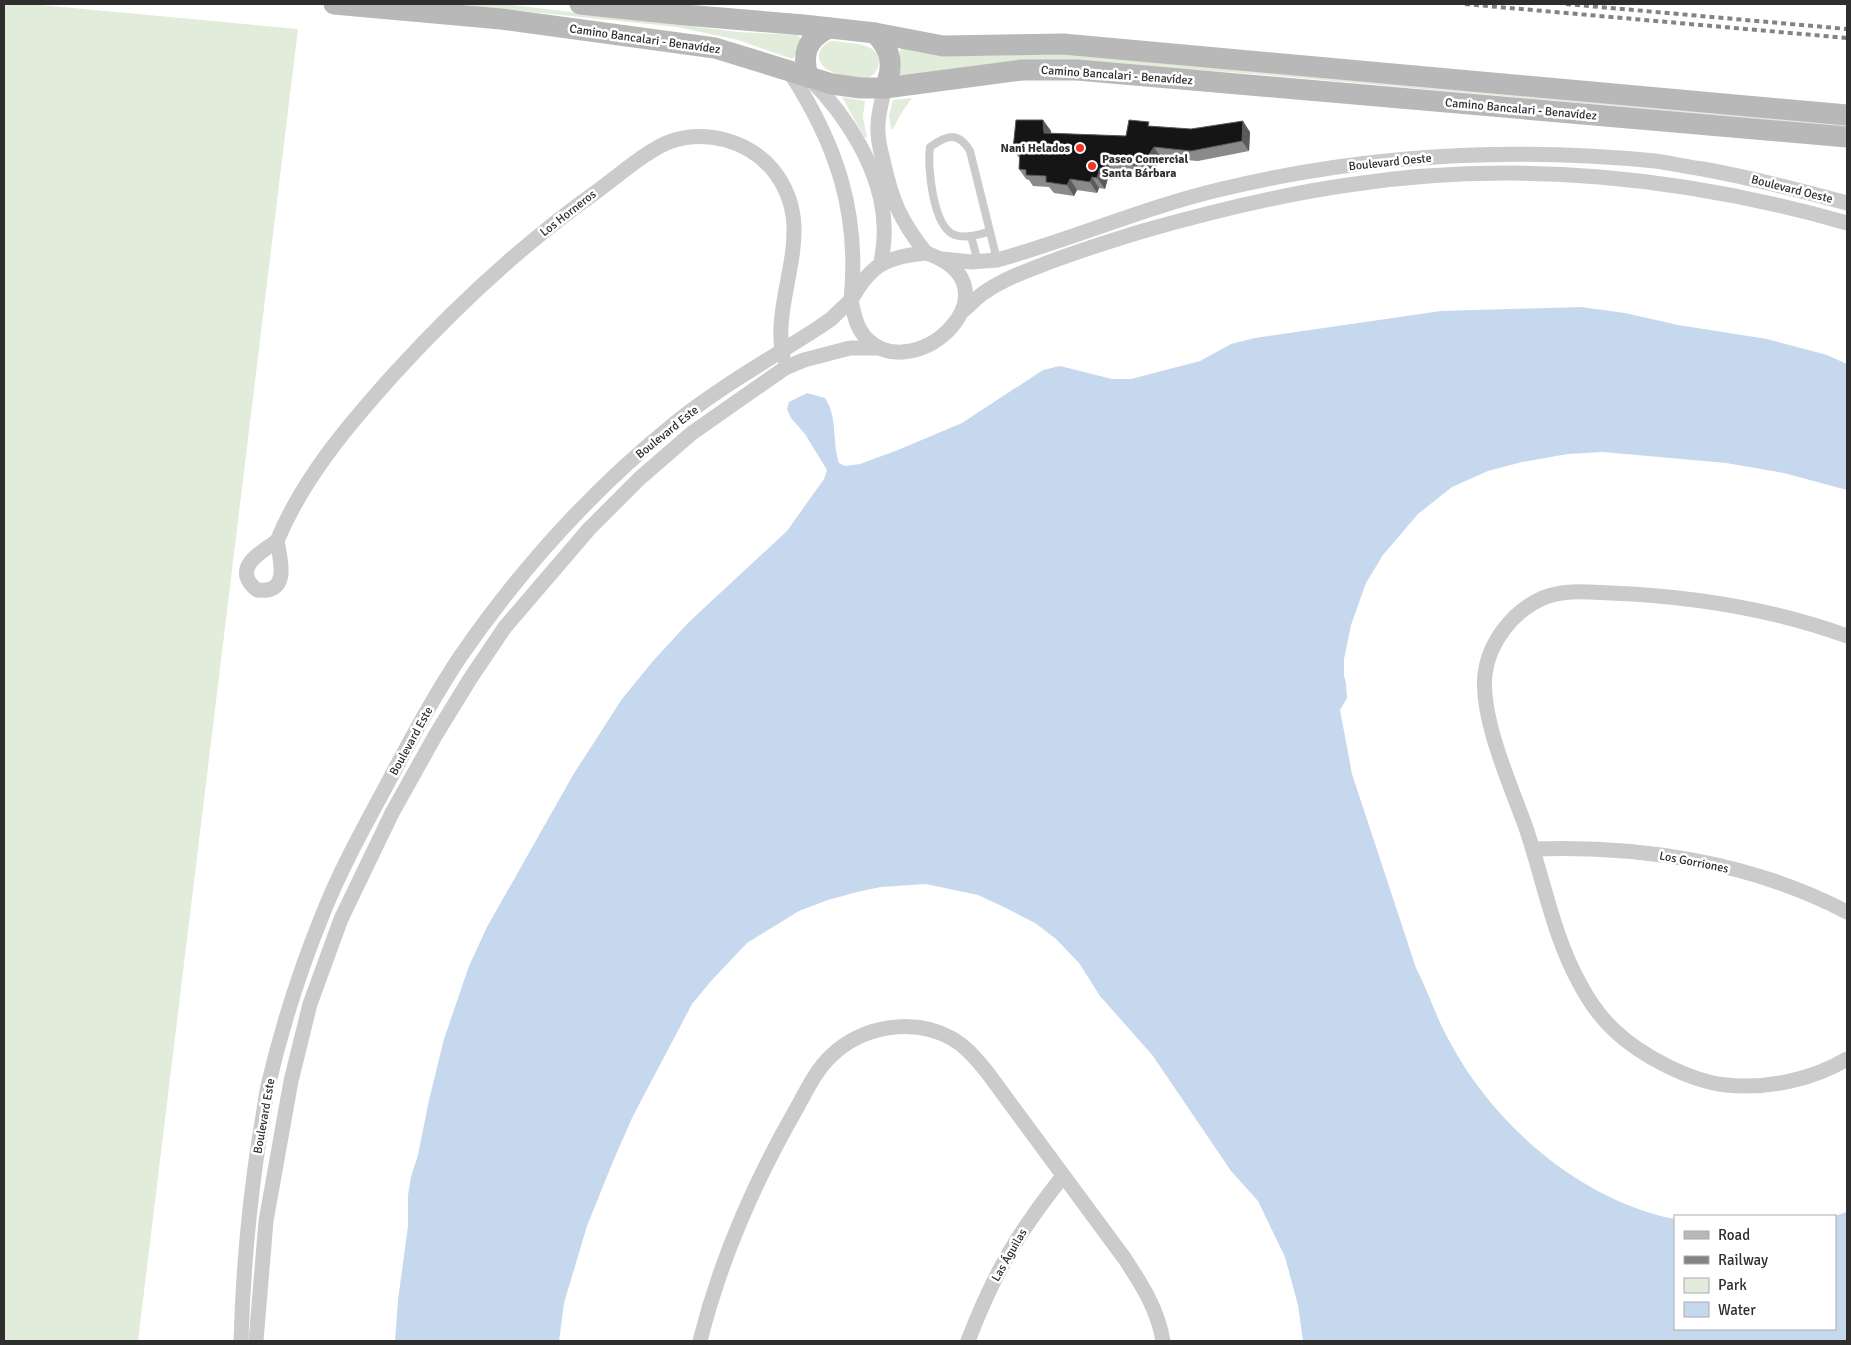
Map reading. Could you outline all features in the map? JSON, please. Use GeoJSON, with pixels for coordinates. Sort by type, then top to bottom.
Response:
{"type":"FeatureCollection","features":[{"type":"Feature","properties":{"kind":"main road","name":"Camino Bancalari - Benavídez"},"geometry":{"type":"LineString","coordinates":[[334,4],[501,19],[715,48],[832,84],[860,88],[886,88],[1022,70],[1077,70],[1847,138]]}},
{"type":"Feature","properties":{"kind":"main road","name":"Camino Bancalari - Benavídez"},"geometry":{"type":"LineString","coordinates":[[580,4],[875,33],[943,46],[1072,45],[1847,115]]}},
{"type":"Feature","properties":{"kind":"main road"},"geometry":{"type":"LineString","coordinates":[[798,74],[805,59],[809,43],[817,34],[827,29]]}},
{"type":"Feature","properties":{"kind":"main road"},"geometry":{"type":"LineString","coordinates":[[875,33],[884,42],[889,53],[891,64],[890,76],[886,88]]}},
{"type":"Feature","properties":{"kind":"street"},"geometry":{"type":"LineString","coordinates":[[798,74],[837,109],[857,140],[869,167],[882,206],[884,244],[881,264]]}},
{"type":"Feature","properties":{"kind":"street"},"geometry":{"type":"LineString","coordinates":[[798,74],[823,130],[836,163],[843,188],[854,248],[851,300],[857,324],[866,338],[879,348],[898,351],[913,350],[929,345],[945,335],[957,321],[964,310],[965,299],[961,279],[955,269],[942,259],[926,253],[901,256],[881,264],[870,272],[860,284],[851,300]]}},
{"type":"Feature","properties":{"kind":"street"},"geometry":{"type":"LineString","coordinates":[[886,88],[878,126],[879,142],[888,184],[897,209],[910,232],[926,253]]}},
{"type":"Feature","properties":{"kind":"street","name":"Los Horneros"},"geometry":{"type":"LineString","coordinates":[[277,541],[299,496],[326,456],[365,406],[420,346],[462,304],[514,257],[582,202],[668,142],[689,137],[710,137],[736,143],[759,156],[773,171],[785,190],[793,216],[794,230],[794,249],[781,320],[782,351],[786,368]]}},
{"type":"Feature","properties":{"kind":"street","name":"Boulevard Oeste"},"geometry":{"type":"LineString","coordinates":[[942,259],[978,262],[997,260],[1171,202],[1223,188],[1381,162],[1444,156],[1564,155],[1657,162],[1774,184],[1847,202]]}},
{"type":"Feature","properties":{"kind":"street"},"geometry":{"type":"LineString","coordinates":[[1501,174],[1502,156]]}},
{"type":"Feature","properties":{"kind":"street","name":"Boulevard Oeste"},"geometry":{"type":"LineString","coordinates":[[964,310],[983,292],[1000,282],[1093,246],[1213,211],[1350,184],[1440,175],[1533,173],[1593,176],[1662,183],[1724,192],[1847,223]]}},
{"type":"Feature","properties":{"kind":"street"},"geometry":{"type":"LineString","coordinates":[[1255,182],[1258,202]]}},
{"type":"Feature","properties":{"kind":"street"},"geometry":{"type":"LineString","coordinates":[[1771,204],[1774,184]]}},
{"type":"Feature","properties":{"kind":"street"},"geometry":{"type":"LineString","coordinates":[[997,260],[1000,282]]}},
{"type":"Feature","properties":{"kind":"street","name":"Boulevard Este"},"geometry":{"type":"LineString","coordinates":[[241,1341],[243,1292],[254,1169],[268,1087],[291,1000],[324,909],[370,816],[418,727],[459,659],[488,619],[530,566],[575,517],[633,460],[676,423],[720,390],[831,319],[851,300]]}},
{"type":"Feature","properties":{"kind":"street","name":"Boulevard Este"},"geometry":{"type":"LineString","coordinates":[[256,1341],[266,1221],[291,1081],[310,1004],[341,919],[392,813],[435,736],[505,626],[588,529],[640,478],[692,432],[786,368],[828,352],[850,348],[879,348]]}},
{"type":"Feature","properties":{"kind":"street"},"geometry":{"type":"LineString","coordinates":[[575,517],[588,529]]}},
{"type":"Feature","properties":{"kind":"street"},"geometry":{"type":"LineString","coordinates":[[1847,636],[1776,616],[1674,597],[1592,592],[1559,593],[1542,598],[1524,609],[1508,624],[1496,640],[1490,654],[1485,672],[1484,690],[1486,710],[1497,747],[1533,849],[1564,948],[1578,982],[1595,1009],[1613,1030],[1634,1047],[1659,1062],[1689,1075],[1725,1084],[1762,1085],[1799,1079],[1830,1069],[1847,1059]]}},
{"type":"Feature","properties":{"kind":"street"},"geometry":{"type":"LineString","coordinates":[[418,727],[435,736]]}},
{"type":"Feature","properties":{"kind":"street","name":"Los Gorriones"},"geometry":{"type":"LineString","coordinates":[[1533,849],[1605,849],[1681,857],[1734,869],[1788,887],[1847,912]]}},
{"type":"Feature","properties":{"kind":"street"},"geometry":{"type":"LineString","coordinates":[[304,964],[323,970]]}},
{"type":"Feature","properties":{"kind":"street"},"geometry":{"type":"LineString","coordinates":[[700,1341],[737,1227],[759,1177],[810,1084],[830,1057],[849,1041],[867,1032],[884,1028],[909,1027],[935,1031],[952,1038],[969,1051],[986,1072],[1146,1290],[1156,1315],[1163,1341]]}},
{"type":"Feature","properties":{"kind":"street","name":"Las Águilas"},"geometry":{"type":"LineString","coordinates":[[968,1341],[988,1292],[1013,1246],[1031,1218],[1063,1176]]}},
{"type":"Feature","properties":{"kind":"street"},"geometry":{"type":"LineString","coordinates":[[249,1219],[266,1221]]}},
{"type":"Feature","properties":{"kind":"lane"},"geometry":{"type":"LineString","coordinates":[[989,232],[971,236],[956,236],[948,231],[940,220],[928,158],[930,146],[943,138],[957,137],[964,142],[970,151],[997,260]]}},
{"type":"Feature","properties":{"kind":"lane"},"geometry":{"type":"LineString","coordinates":[[971,236],[978,262]]}},
{"type":"Feature","properties":{"kind":"green space"},"geometry":{"type":"Polygon","coordinates":[[[4,4],[30,4],[298,29],[138,1341],[4,1341],[4,4]]]}},
{"type":"Feature","properties":{"kind":"green space"},"geometry":{"type":"Polygon","coordinates":[[[455,4],[504,4],[738,32],[796,35],[799,36],[800,45],[798,52],[792,59],[738,40],[677,27],[455,4]]]}},
{"type":"Feature","properties":{"kind":"green space"},"geometry":{"type":"Polygon","coordinates":[[[830,41],[866,46],[875,51],[879,60],[877,70],[874,74],[864,78],[844,76],[830,71],[820,62],[819,56],[822,47],[830,41]]]}},
{"type":"Feature","properties":{"kind":"green space"},"geometry":{"type":"Polygon","coordinates":[[[902,48],[962,56],[1077,54],[1847,122],[1847,127],[1256,74],[1077,62],[900,77],[899,52],[902,48]]]}},
{"type":"Feature","properties":{"kind":"green space"},"geometry":{"type":"Polygon","coordinates":[[[842,97],[865,101],[863,117],[867,138],[864,137],[842,97]]]}},
{"type":"Feature","properties":{"kind":"green space"},"geometry":{"type":"Polygon","coordinates":[[[912,98],[893,129],[891,129],[889,116],[893,100],[912,98]]]}},
{"type":"Feature","properties":{"kind":"water"},"geometry":{"type":"Polygon","coordinates":[[[1581,307],[1625,313],[1678,325],[1767,339],[1827,355],[1847,364],[1847,490],[1784,473],[1726,463],[1603,452],[1568,454],[1522,462],[1488,471],[1452,487],[1418,514],[1383,555],[1366,583],[1351,625],[1344,659],[1347,698],[1340,710],[1352,774],[1416,968],[1446,1035],[1469,1074],[1491,1103],[1517,1131],[1575,1177],[1607,1196],[1640,1210],[1674,1219],[1674,1330],[1836,1330],[1836,1215],[1847,1212],[1847,1341],[1303,1341],[1298,1305],[1285,1257],[1258,1201],[1231,1171],[1153,1056],[1100,996],[1079,963],[1056,939],[1035,923],[1006,908],[978,895],[926,884],[881,887],[857,892],[799,911],[747,943],[692,1004],[633,1116],[587,1226],[564,1303],[559,1341],[395,1341],[398,1300],[408,1226],[408,1195],[411,1177],[418,1155],[444,1039],[469,966],[487,927],[573,775],[622,699],[653,661],[689,622],[787,531],[824,479],[827,470],[805,434],[791,418],[787,409],[789,402],[807,393],[825,398],[832,413],[839,463],[845,466],[860,464],[962,423],[1043,370],[1060,366],[1112,379],[1131,379],[1200,361],[1231,344],[1255,338],[1441,311],[1581,307]]]}},
{"type":"Feature","properties":{"kind":"building","name":"Paseo Comercial Santa Bárbara"},"geometry":{"type":"Polygon","coordinates":[[[1016,120],[1043,120],[1044,133],[1126,136],[1129,120],[1149,122],[1148,126],[1191,129],[1243,121],[1242,141],[1191,151],[1154,147],[1144,162],[1135,160],[1134,165],[1106,162],[1105,169],[1100,168],[1097,178],[1092,177],[1090,182],[1070,179],[1067,185],[1046,182],[1046,176],[1026,175],[1026,170],[1019,169],[1020,150],[1013,149],[1016,120]]]}},
{"type":"Feature","properties":{"kind":"railway"},"geometry":{"type":"LineString","coordinates":[[1465,4],[1847,38]]}},
{"type":"Feature","properties":{"kind":"railway"},"geometry":{"type":"LineString","coordinates":[[1566,4],[1847,29]]}},
{"type":"Feature","properties":{"kind":"place","name":"Nani Helados"},"geometry":{"type":"Point","coordinates":[1080,148]}},
{"type":"Feature","properties":{"kind":"place","name":"Paseo Comercial Santa Bárbara"},"geometry":{"type":"Point","coordinates":[1092,166]}}]}
